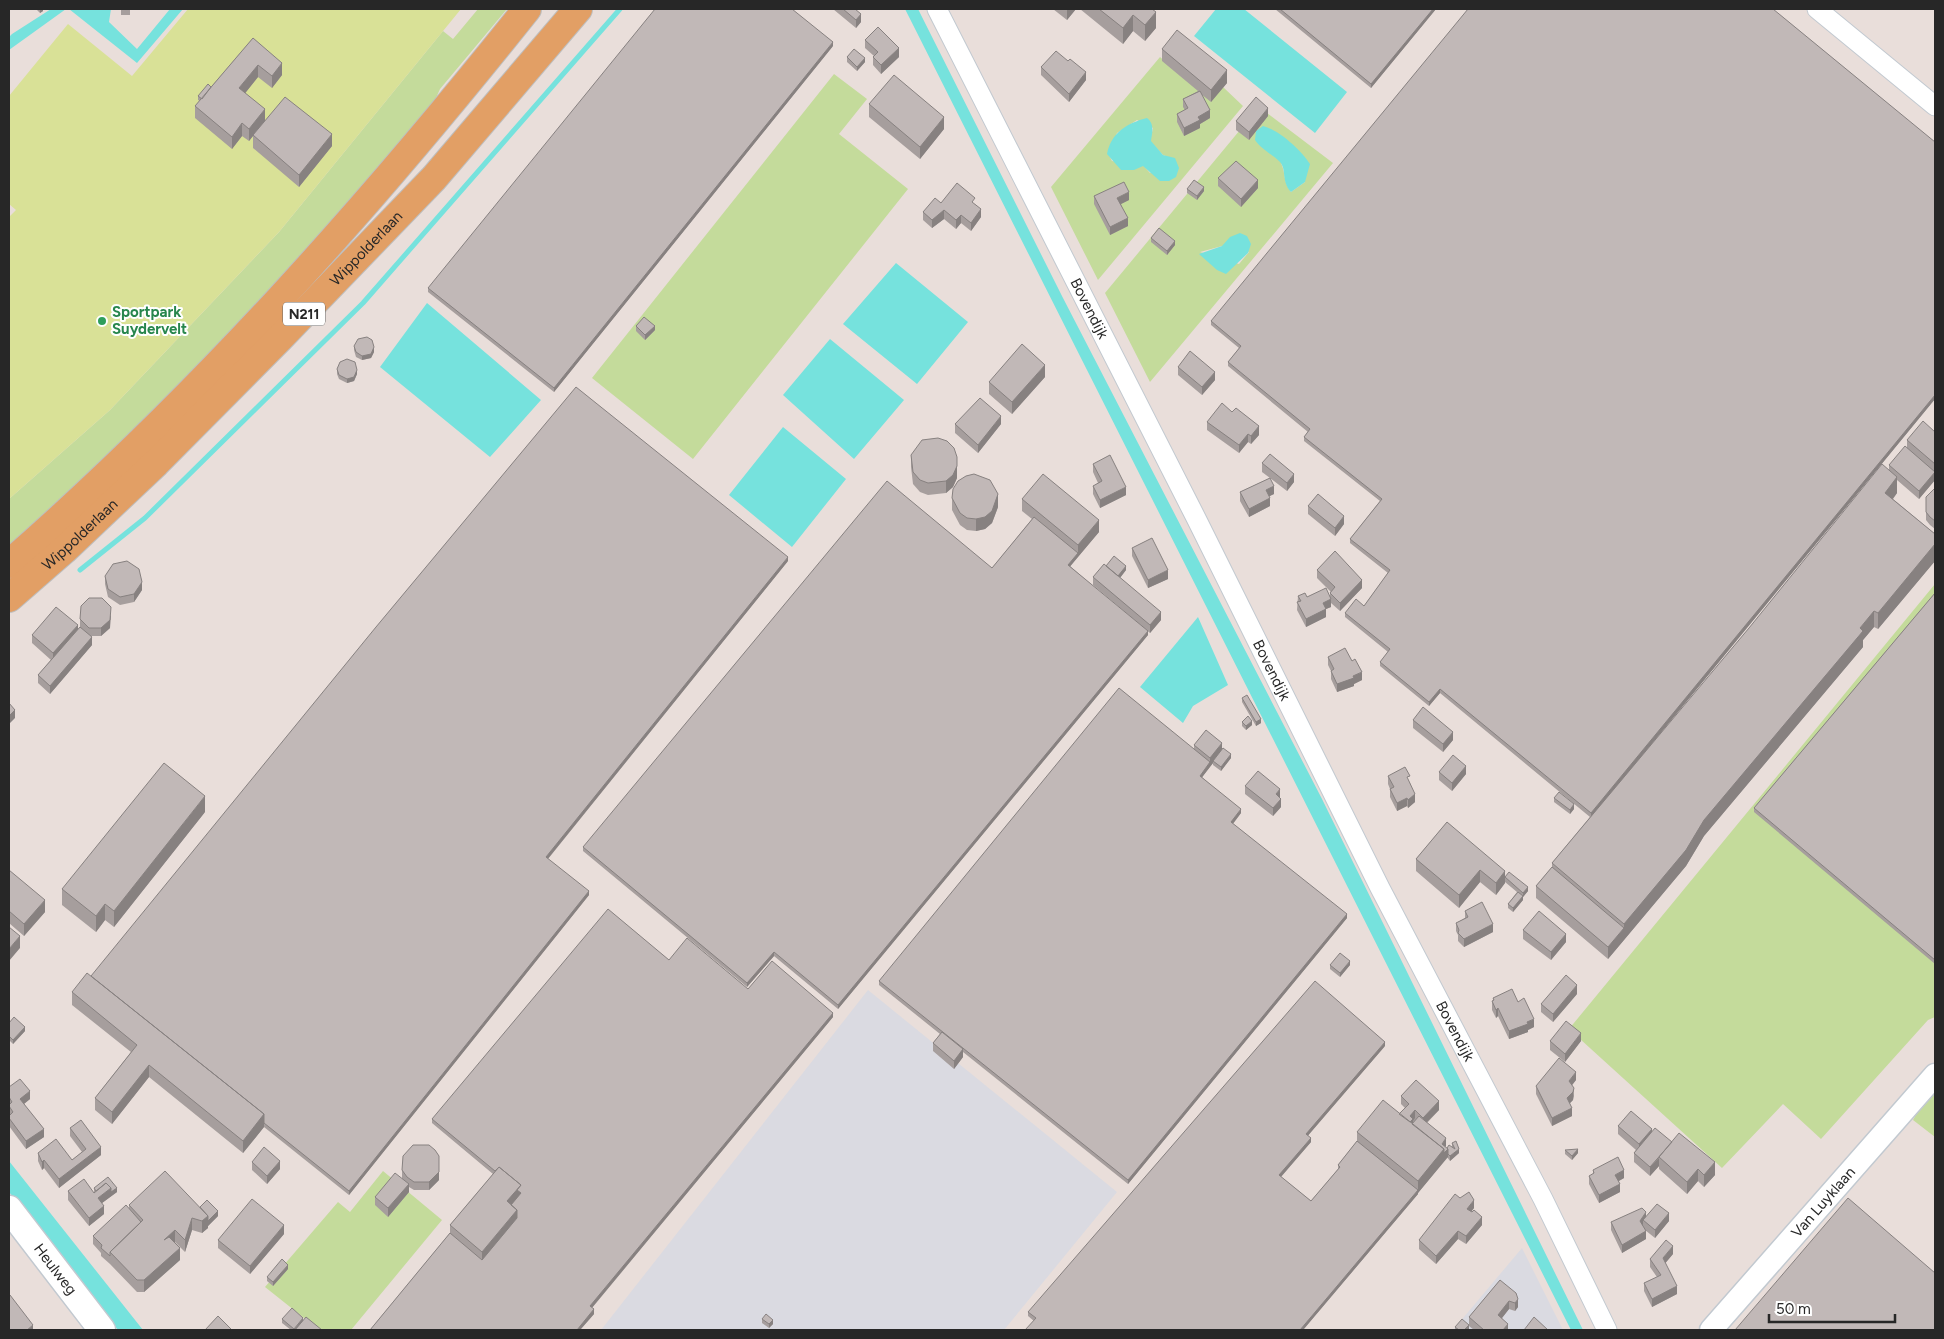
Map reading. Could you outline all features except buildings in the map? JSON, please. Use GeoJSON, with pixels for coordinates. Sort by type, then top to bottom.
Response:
{"type":"FeatureCollection","features":[{"type":"Feature","properties":{"kind":"main road","name":"Wippolderlaan"},"geometry":{"type":"LineString","coordinates":[[9,564],[135,449],[256,327],[406,159],[527,9]]}},
{"type":"Feature","properties":{"kind":"main road","name":"Wippolderlaan"},"geometry":{"type":"LineString","coordinates":[[9,598],[64,550],[156,463],[280,338],[434,178],[578,9]]}},
{"type":"Feature","properties":{"kind":"main road","name":"Heulweg"},"geometry":{"type":"LineString","coordinates":[[9,1209],[102,1330]]}},
{"type":"Feature","properties":{"kind":"street","name":"Bovendijk"},"geometry":{"type":"LineString","coordinates":[[937,9],[1197,520],[1380,888],[1542,1199],[1607,1330]]}},
{"type":"Feature","properties":{"kind":"street"},"geometry":{"type":"LineString","coordinates":[[1817,9],[1935,106]]}},
{"type":"Feature","properties":{"kind":"street","name":"Van Luyklaan"},"geometry":{"type":"LineString","coordinates":[[1710,1330],[1935,1075]]}},
{"type":"Feature","properties":{"kind":"shaded area"},"geometry":{"type":"Polygon","coordinates":[[[868,990],[1117,1192],[1004,1330],[601,1330],[868,990]]]}},
{"type":"Feature","properties":{"kind":"shaded area"},"geometry":{"type":"Polygon","coordinates":[[[1522,1248],[1563,1330],[1453,1330],[1522,1248]]]}},
{"type":"Feature","properties":{"kind":"green space","name":"Sportpark Suydervelt"},"geometry":{"type":"Polygon","coordinates":[[[188,9],[461,9],[279,232],[110,410],[9,499],[9,217],[16,210],[9,204],[9,96],[68,24],[132,76],[188,9]]]}},
{"type":"Feature","properties":{"kind":"green space"},"geometry":{"type":"Polygon","coordinates":[[[478,9],[507,9],[440,89],[432,107],[319,242],[160,413],[9,549],[9,499],[110,410],[279,232],[443,31],[453,39],[478,9]]]}},
{"type":"Feature","properties":{"kind":"green space"},"geometry":{"type":"Polygon","coordinates":[[[1160,57],[1205,95],[1223,87],[1243,106],[1098,280],[1051,187],[1160,57]],[[1137,120],[1117,133],[1109,155],[1112,161],[1143,165],[1150,173],[1171,158],[1163,155],[1150,141],[1153,128],[1137,120]]]}},
{"type":"Feature","properties":{"kind":"green space"},"geometry":{"type":"Polygon","coordinates":[[[834,74],[867,99],[839,134],[908,189],[693,459],[592,378],[834,74]]]}},
{"type":"Feature","properties":{"kind":"green space"},"geometry":{"type":"Polygon","coordinates":[[[1259,107],[1333,163],[1150,382],[1105,293],[1259,107]],[[1281,163],[1287,185],[1291,192],[1305,182],[1281,163]],[[1222,246],[1200,252],[1239,264],[1249,252],[1222,246]]]}},
{"type":"Feature","properties":{"kind":"green space"},"geometry":{"type":"Polygon","coordinates":[[[1935,584],[1935,1017],[1928,1020],[1821,1139],[1783,1104],[1722,1168],[1569,1029],[1935,584]]]}},
{"type":"Feature","properties":{"kind":"green space"},"geometry":{"type":"Polygon","coordinates":[[[1935,1087],[1935,1137],[1913,1120],[1924,1100],[1935,1087]]]}},
{"type":"Feature","properties":{"kind":"green space"},"geometry":{"type":"Polygon","coordinates":[[[383,1171],[442,1220],[351,1330],[319,1330],[265,1287],[338,1202],[350,1212],[383,1171]]]}},
{"type":"Feature","properties":{"kind":"water"},"geometry":{"type":"Polygon","coordinates":[[[51,9],[66,9],[9,50],[9,37],[12,34],[51,9]]]}},
{"type":"Feature","properties":{"kind":"water"},"geometry":{"type":"Polygon","coordinates":[[[69,9],[111,9],[109,22],[137,49],[170,9],[183,9],[137,63],[69,9]]]}},
{"type":"Feature","properties":{"kind":"water"},"geometry":{"type":"Polygon","coordinates":[[[905,9],[918,9],[1063,298],[1322,799],[1583,1330],[1571,1330],[905,9]]]}},
{"type":"Feature","properties":{"kind":"water"},"geometry":{"type":"Polygon","coordinates":[[[1216,9],[1244,9],[1347,92],[1315,133],[1194,36],[1216,9]]]}},
{"type":"Feature","properties":{"kind":"water"},"geometry":{"type":"Polygon","coordinates":[[[1147,118],[1152,126],[1151,141],[1163,155],[1175,158],[1179,168],[1176,177],[1169,181],[1160,181],[1143,166],[1134,170],[1121,170],[1107,154],[1112,140],[1121,130],[1147,118]]]}},
{"type":"Feature","properties":{"kind":"water"},"geometry":{"type":"Polygon","coordinates":[[[1263,126],[1289,141],[1310,164],[1305,182],[1291,192],[1286,184],[1280,162],[1255,140],[1256,131],[1263,126]]]}},
{"type":"Feature","properties":{"kind":"water"},"geometry":{"type":"Polygon","coordinates":[[[1240,233],[1247,236],[1251,244],[1248,253],[1226,274],[1217,270],[1199,254],[1222,246],[1230,237],[1240,233]]]}},
{"type":"Feature","properties":{"kind":"water"},"geometry":{"type":"Polygon","coordinates":[[[896,263],[968,322],[917,384],[843,324],[896,263]]]}},
{"type":"Feature","properties":{"kind":"water"},"geometry":{"type":"Polygon","coordinates":[[[427,303],[541,400],[490,457],[380,367],[427,303]]]}},
{"type":"Feature","properties":{"kind":"water"},"geometry":{"type":"Polygon","coordinates":[[[830,339],[904,400],[854,459],[783,395],[830,339]]]}},
{"type":"Feature","properties":{"kind":"water"},"geometry":{"type":"Polygon","coordinates":[[[783,427],[846,479],[792,547],[729,495],[783,427]]]}},
{"type":"Feature","properties":{"kind":"water"},"geometry":{"type":"Polygon","coordinates":[[[1198,617],[1228,685],[1193,706],[1183,723],[1140,687],[1198,617]]]}},
{"type":"Feature","properties":{"kind":"water"},"geometry":{"type":"Polygon","coordinates":[[[9,1161],[143,1330],[118,1330],[9,1192],[9,1161]]]}},
{"type":"Feature","properties":{"kind":"waterway"},"geometry":{"type":"LineString","coordinates":[[80,570],[145,518],[363,303],[620,9]]}},
{"type":"Feature","properties":{"kind":"place","name":"Sportpark Suydervelt"},"geometry":{"type":"Point","coordinates":[102,321]}}]}
